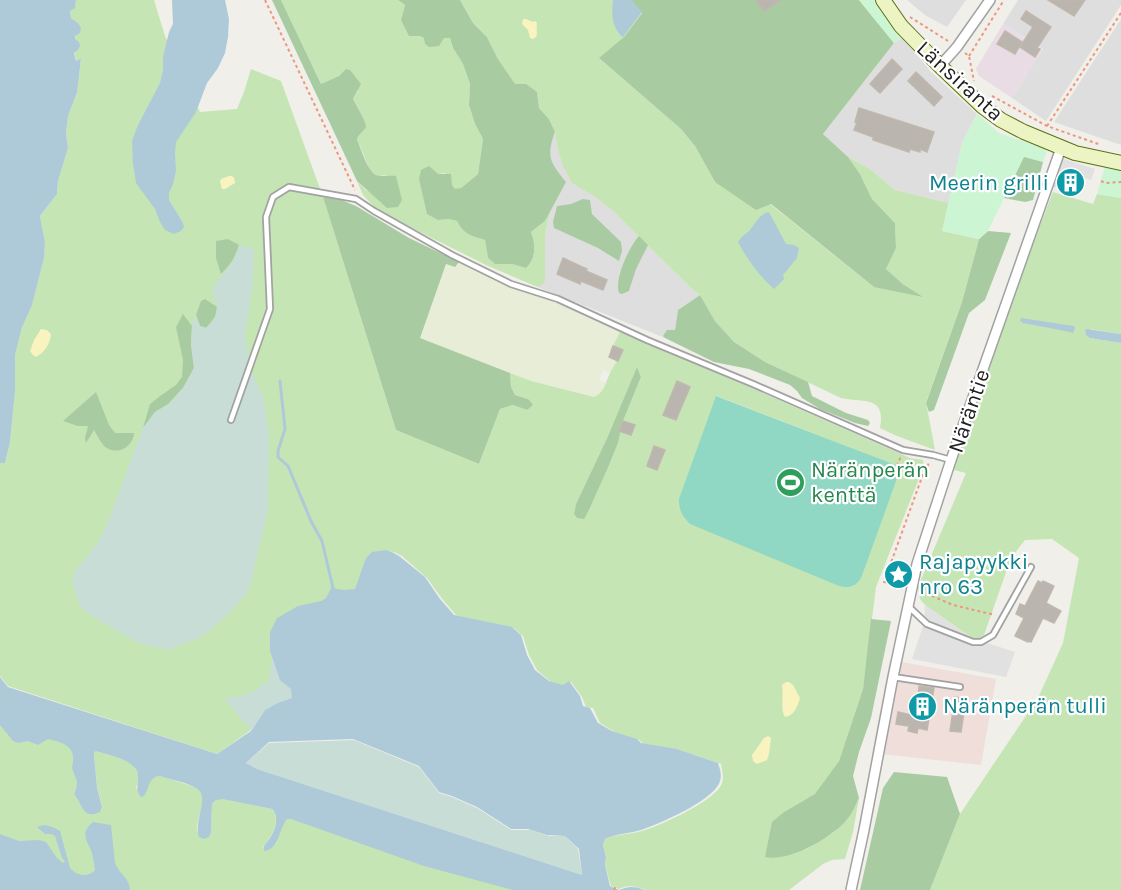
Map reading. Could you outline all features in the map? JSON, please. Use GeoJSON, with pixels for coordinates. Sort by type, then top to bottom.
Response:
{"type":"FeatureCollection","features":[{"type":"Feature","properties":{"kind":"street","name":"Länsiranta"},"geometry":{"type":"LineString","coordinates":[[883,0],[901,26],[940,66],[982,106],[1001,120],[1061,148],[1121,163]]}},
{"type":"Feature","properties":{"kind":"street"},"geometry":{"type":"LineString","coordinates":[[940,66],[990,0]]}},
{"type":"Feature","properties":{"kind":"street","name":"Näräntie"},"geometry":{"type":"LineString","coordinates":[[851,890],[917,564],[951,460],[1061,148]]}},
{"type":"Feature","properties":{"kind":"lane"},"geometry":{"type":"LineString","coordinates":[[231,420],[270,309],[267,217],[273,197],[289,187],[356,199],[452,255],[511,284],[558,299],[647,340],[903,450],[951,460]]}},
{"type":"Feature","properties":{"kind":"lane"},"geometry":{"type":"LineString","coordinates":[[908,606],[927,624],[973,642],[981,642],[993,635],[1031,567]]}},
{"type":"Feature","properties":{"kind":"lane"},"geometry":{"type":"LineString","coordinates":[[893,677],[960,687]]}},
{"type":"Feature","properties":{"kind":"path"},"geometry":{"type":"LineString","coordinates":[[266,0],[355,188],[356,199]]}},
{"type":"Feature","properties":{"kind":"path"},"geometry":{"type":"LineString","coordinates":[[969,56],[1004,0]]}},
{"type":"Feature","properties":{"kind":"path"},"geometry":{"type":"LineString","coordinates":[[1047,126],[1121,13]]}},
{"type":"Feature","properties":{"kind":"path"},"geometry":{"type":"LineString","coordinates":[[909,16],[969,56],[974,82]]}},
{"type":"Feature","properties":{"kind":"path"},"geometry":{"type":"LineString","coordinates":[[987,92],[993,98],[1047,126],[1101,145]]}},
{"type":"Feature","properties":{"kind":"path"},"geometry":{"type":"LineString","coordinates":[[1101,181],[1121,182]]}},
{"type":"Feature","properties":{"kind":"path"},"geometry":{"type":"LineString","coordinates":[[933,455],[921,477],[884,582],[912,588],[953,605],[1004,617]]}},
{"type":"Feature","properties":{"kind":"path"},"geometry":{"type":"LineString","coordinates":[[614,890],[616,886]]}},
{"type":"Feature","properties":{"kind":"shaded area"},"geometry":{"type":"Polygon","coordinates":[[[0,0],[76,0],[75,8],[70,11],[71,18],[81,28],[80,33],[75,36],[80,46],[74,53],[76,61],[81,59],[77,93],[68,116],[66,134],[68,148],[58,181],[57,194],[40,216],[45,242],[44,258],[32,305],[22,327],[15,355],[15,391],[10,442],[5,463],[0,463],[0,0]]]}},
{"type":"Feature","properties":{"kind":"shaded area"},"geometry":{"type":"Polygon","coordinates":[[[172,0],[225,0],[229,19],[225,53],[207,83],[196,112],[176,142],[176,171],[169,200],[184,227],[174,234],[165,230],[155,209],[136,183],[132,141],[160,83],[163,57],[173,24],[172,0]]]}},
{"type":"Feature","properties":{"kind":"shaded area"},"geometry":{"type":"Polygon","coordinates":[[[613,0],[631,0],[642,12],[623,37],[619,34],[613,20],[613,0]]]}},
{"type":"Feature","properties":{"kind":"shaded area"},"geometry":{"type":"Polygon","coordinates":[[[907,0],[966,0],[947,27],[925,15],[907,0]]]}},
{"type":"Feature","properties":{"kind":"shaded area"},"geometry":{"type":"Polygon","coordinates":[[[1018,0],[1121,0],[1121,5],[1046,121],[1012,98],[1043,49],[1003,24],[1018,0]]]}},
{"type":"Feature","properties":{"kind":"shaded area"},"geometry":{"type":"Polygon","coordinates":[[[1121,19],[1121,145],[1054,122],[1121,19]]]}},
{"type":"Feature","properties":{"kind":"shaded area"},"geometry":{"type":"Polygon","coordinates":[[[1003,24],[1043,50],[1012,98],[979,76],[976,69],[1003,24]]]}},
{"type":"Feature","properties":{"kind":"shaded area"},"geometry":{"type":"Polygon","coordinates":[[[903,37],[931,72],[977,114],[962,143],[949,203],[895,190],[870,169],[848,157],[823,134],[894,43],[903,37]]]}},
{"type":"Feature","properties":{"kind":"shaded area"},"geometry":{"type":"Polygon","coordinates":[[[555,132],[558,150],[594,196],[613,211],[700,295],[678,310],[675,330],[664,336],[665,338],[535,286],[541,286],[545,280],[545,235],[551,207],[565,182],[553,166],[549,151],[555,132]]]}},
{"type":"Feature","properties":{"kind":"shaded area"},"geometry":{"type":"Polygon","coordinates":[[[1061,158],[1095,169],[1091,180],[1066,172],[1060,189],[1052,186],[1061,158]]]}},
{"type":"Feature","properties":{"kind":"shaded area"},"geometry":{"type":"Polygon","coordinates":[[[769,212],[786,244],[799,248],[797,258],[783,275],[784,279],[774,289],[763,279],[738,242],[760,217],[769,212]]]}},
{"type":"Feature","properties":{"kind":"shaded area"},"geometry":{"type":"Polygon","coordinates":[[[239,245],[254,248],[253,281],[245,335],[250,367],[264,399],[269,437],[268,510],[251,582],[244,597],[219,623],[199,638],[168,650],[139,643],[85,611],[79,604],[72,581],[76,570],[98,543],[109,520],[143,428],[155,412],[169,404],[183,388],[194,368],[191,344],[192,326],[196,315],[200,326],[207,328],[214,319],[217,306],[213,295],[214,286],[232,263],[239,245]]]}},
{"type":"Feature","properties":{"kind":"shaded area"},"geometry":{"type":"Polygon","coordinates":[[[1021,318],[1075,328],[1073,333],[1023,323],[1020,321],[1021,318]]]}},
{"type":"Feature","properties":{"kind":"shaded area"},"geometry":{"type":"Polygon","coordinates":[[[1085,330],[1121,334],[1121,343],[1090,338],[1086,335],[1085,330]]]}},
{"type":"Feature","properties":{"kind":"shaded area"},"geometry":{"type":"Polygon","coordinates":[[[385,550],[399,556],[425,577],[454,615],[512,627],[521,635],[527,655],[535,670],[549,681],[563,685],[569,681],[580,696],[583,706],[590,708],[598,723],[612,731],[637,739],[641,743],[677,749],[718,763],[720,781],[708,796],[698,803],[649,827],[605,839],[603,845],[605,865],[610,886],[619,890],[513,890],[424,866],[291,819],[287,819],[284,823],[273,847],[264,851],[264,846],[273,833],[276,823],[272,809],[223,799],[216,800],[212,804],[211,832],[209,837],[204,839],[199,837],[198,831],[202,797],[196,788],[160,776],[151,780],[144,796],[141,797],[138,790],[138,773],[133,766],[121,758],[96,751],[94,755],[97,787],[102,807],[100,812],[90,814],[84,810],[74,794],[77,782],[72,768],[72,751],[69,748],[62,743],[48,739],[38,745],[28,741],[18,743],[13,741],[0,725],[0,677],[8,687],[217,754],[251,731],[265,710],[292,698],[291,689],[280,680],[270,651],[270,632],[277,618],[298,606],[321,601],[326,598],[331,588],[355,589],[366,558],[372,552],[385,550]],[[353,739],[269,742],[246,763],[257,769],[582,875],[579,849],[565,836],[547,835],[528,829],[511,829],[477,807],[439,792],[419,766],[353,739]]]}},
{"type":"Feature","properties":{"kind":"shaded area"},"geometry":{"type":"Polygon","coordinates":[[[925,605],[972,638],[1015,652],[1006,677],[912,659],[924,623],[925,605]]]}},
{"type":"Feature","properties":{"kind":"shaded area"},"geometry":{"type":"Polygon","coordinates":[[[273,652],[294,690],[295,698],[265,710],[251,730],[224,698],[248,694],[269,680],[273,652]]]}},
{"type":"Feature","properties":{"kind":"shaded area"},"geometry":{"type":"Polygon","coordinates":[[[890,660],[996,679],[981,765],[872,753],[890,660]]]}},
{"type":"Feature","properties":{"kind":"shaded area"},"geometry":{"type":"Polygon","coordinates":[[[354,740],[419,767],[439,793],[477,808],[511,830],[531,830],[549,836],[565,836],[578,849],[582,875],[257,769],[246,763],[269,743],[354,740]]]}},
{"type":"Feature","properties":{"kind":"shaded area"},"geometry":{"type":"Polygon","coordinates":[[[93,822],[111,825],[115,863],[128,882],[130,890],[0,890],[0,834],[19,841],[46,842],[63,863],[65,861],[55,836],[45,834],[37,827],[46,825],[54,828],[60,831],[70,868],[79,874],[86,875],[95,870],[92,852],[85,835],[93,822]]]}},
{"type":"Feature","properties":{"kind":"shaded area"},"geometry":{"type":"Polygon","coordinates":[[[632,887],[645,890],[619,890],[632,887]]]}},
{"type":"Feature","properties":{"kind":"green space"},"geometry":{"type":"Polygon","coordinates":[[[76,0],[154,0],[165,36],[200,112],[237,109],[251,69],[281,81],[323,197],[396,430],[479,464],[500,409],[513,405],[527,410],[528,399],[515,395],[511,387],[510,373],[531,381],[594,397],[603,390],[622,350],[613,346],[621,330],[647,344],[910,458],[923,460],[924,466],[876,587],[863,689],[839,761],[816,794],[784,812],[805,850],[833,833],[847,820],[859,798],[845,859],[832,860],[823,864],[789,890],[647,890],[630,886],[619,889],[611,886],[605,865],[606,856],[603,845],[605,839],[650,828],[674,818],[710,797],[722,783],[721,764],[680,750],[644,744],[600,723],[593,708],[586,707],[571,682],[565,686],[551,682],[537,670],[523,636],[514,628],[457,616],[427,578],[402,556],[394,552],[387,551],[357,590],[280,703],[265,710],[251,730],[217,754],[8,686],[0,676],[0,463],[5,463],[10,442],[15,390],[15,354],[22,326],[32,304],[44,258],[45,242],[40,216],[57,194],[58,181],[68,148],[66,134],[68,116],[77,93],[81,60],[76,61],[75,42],[78,23],[71,18],[70,10],[76,4],[76,0]],[[637,368],[576,504],[574,514],[577,518],[584,518],[589,510],[618,443],[623,421],[641,377],[637,368]],[[717,396],[850,587],[856,584],[862,576],[900,467],[717,396]]]}},
{"type":"Feature","properties":{"kind":"green space"},"geometry":{"type":"Polygon","coordinates":[[[272,0],[281,0],[321,84],[339,76],[346,69],[350,70],[361,84],[353,99],[366,127],[357,139],[373,173],[378,176],[396,176],[402,200],[398,207],[387,208],[357,181],[272,0]]]}},
{"type":"Feature","properties":{"kind":"green space"},"geometry":{"type":"Polygon","coordinates":[[[281,0],[398,0],[405,5],[401,20],[424,38],[450,38],[470,84],[469,105],[483,139],[478,174],[461,188],[455,190],[445,173],[438,174],[438,220],[457,221],[465,232],[485,240],[488,258],[495,264],[512,264],[526,268],[532,260],[534,251],[531,232],[545,221],[551,207],[545,235],[545,281],[541,286],[535,286],[486,265],[378,211],[363,195],[357,181],[367,191],[388,175],[378,176],[371,173],[357,139],[366,126],[353,99],[358,91],[347,69],[339,76],[321,84],[281,0]]]}},
{"type":"Feature","properties":{"kind":"green space"},"geometry":{"type":"Polygon","coordinates":[[[398,0],[460,0],[473,23],[487,37],[498,59],[515,84],[526,84],[537,92],[539,108],[549,119],[555,132],[551,159],[566,182],[545,221],[531,232],[534,251],[532,260],[526,268],[512,264],[495,264],[488,258],[485,240],[465,232],[457,221],[438,220],[427,214],[419,179],[421,170],[429,166],[438,174],[451,174],[452,185],[455,189],[461,188],[478,174],[483,139],[469,105],[470,84],[450,38],[444,38],[439,46],[429,47],[425,44],[424,38],[409,36],[401,20],[405,5],[398,0]]]}},
{"type":"Feature","properties":{"kind":"green space"},"geometry":{"type":"Polygon","coordinates":[[[460,0],[631,0],[642,12],[624,37],[600,59],[681,129],[695,146],[715,182],[770,204],[874,287],[904,285],[886,269],[896,248],[895,223],[872,199],[860,174],[848,157],[870,169],[895,190],[949,203],[942,231],[979,239],[962,302],[926,402],[935,450],[880,428],[880,410],[871,402],[841,398],[765,362],[734,342],[715,321],[700,295],[613,211],[572,183],[563,166],[555,132],[549,119],[539,108],[537,92],[515,85],[487,37],[473,23],[460,0]]]}},
{"type":"Feature","properties":{"kind":"green space"},"geometry":{"type":"Polygon","coordinates":[[[631,0],[859,0],[894,43],[823,134],[848,157],[860,174],[872,199],[895,223],[896,248],[886,269],[904,285],[923,297],[874,287],[771,204],[756,210],[715,182],[695,146],[681,129],[599,58],[624,37],[642,13],[631,0]]]}},
{"type":"Feature","properties":{"kind":"green space"},"geometry":{"type":"Polygon","coordinates":[[[859,0],[876,0],[903,37],[894,43],[859,0]]]}},
{"type":"Feature","properties":{"kind":"green space"},"geometry":{"type":"Polygon","coordinates":[[[977,114],[999,133],[1047,150],[1043,162],[1024,157],[988,231],[979,239],[942,231],[962,143],[977,114]]]}},
{"type":"Feature","properties":{"kind":"green space"},"geometry":{"type":"Polygon","coordinates":[[[1024,156],[1043,162],[1033,200],[1025,202],[1004,198],[1024,156]]]}},
{"type":"Feature","properties":{"kind":"green space"},"geometry":{"type":"Polygon","coordinates":[[[1105,166],[1121,169],[1121,198],[1097,194],[1105,166]]]}},
{"type":"Feature","properties":{"kind":"green space"},"geometry":{"type":"Polygon","coordinates":[[[1053,192],[1093,204],[1097,194],[1121,198],[1121,334],[1090,329],[1090,338],[1121,343],[1121,890],[930,890],[960,814],[1038,698],[1063,643],[1079,558],[1052,539],[1025,540],[1011,558],[984,635],[980,638],[972,638],[925,605],[920,599],[918,587],[966,473],[946,468],[1053,192]]]}},
{"type":"Feature","properties":{"kind":"green space"},"geometry":{"type":"Polygon","coordinates":[[[323,197],[341,200],[356,206],[409,238],[459,262],[455,267],[446,264],[420,338],[510,373],[511,387],[515,395],[528,399],[533,405],[527,410],[513,405],[500,409],[479,464],[396,430],[323,197]]]}},
{"type":"Feature","properties":{"kind":"green space"},"geometry":{"type":"Polygon","coordinates":[[[583,199],[590,200],[592,214],[621,242],[622,251],[619,261],[598,248],[554,228],[553,222],[557,206],[583,199]]]}},
{"type":"Feature","properties":{"kind":"green space"},"geometry":{"type":"Polygon","coordinates":[[[988,231],[1011,233],[985,300],[969,313],[934,410],[929,412],[926,403],[962,302],[979,239],[988,231]]]}},
{"type":"Feature","properties":{"kind":"green space"},"geometry":{"type":"Polygon","coordinates":[[[639,236],[648,245],[636,269],[629,291],[622,294],[619,293],[618,287],[620,272],[639,236]]]}},
{"type":"Feature","properties":{"kind":"green space"},"geometry":{"type":"Polygon","coordinates":[[[228,239],[239,245],[232,261],[221,274],[216,258],[216,241],[228,239]]]}},
{"type":"Feature","properties":{"kind":"green space"},"geometry":{"type":"Polygon","coordinates":[[[459,262],[621,330],[609,356],[618,361],[610,373],[603,370],[599,380],[606,383],[600,394],[594,397],[584,396],[531,381],[420,338],[446,264],[455,266],[459,262]]]}},
{"type":"Feature","properties":{"kind":"green space"},"geometry":{"type":"Polygon","coordinates":[[[700,295],[715,321],[734,342],[765,362],[808,382],[812,396],[846,413],[868,420],[870,423],[868,426],[820,409],[802,398],[790,385],[749,369],[714,362],[665,338],[663,336],[667,330],[675,330],[678,310],[700,295]]]}},
{"type":"Feature","properties":{"kind":"green space"},"geometry":{"type":"Polygon","coordinates":[[[205,299],[217,307],[215,317],[206,328],[200,326],[196,315],[201,301],[205,299]]]}},
{"type":"Feature","properties":{"kind":"green space"},"geometry":{"type":"Polygon","coordinates":[[[183,314],[192,326],[191,344],[194,368],[183,388],[168,404],[155,412],[143,428],[150,404],[176,385],[182,377],[183,360],[176,327],[183,314]]]}},
{"type":"Feature","properties":{"kind":"green space"},"geometry":{"type":"Polygon","coordinates":[[[637,367],[641,377],[623,421],[618,443],[589,510],[584,519],[577,518],[574,514],[576,504],[637,367]]]}},
{"type":"Feature","properties":{"kind":"green space"},"geometry":{"type":"Polygon","coordinates":[[[96,392],[109,425],[115,433],[134,433],[131,442],[124,449],[115,451],[105,447],[94,430],[86,443],[88,426],[78,426],[63,421],[96,392]]]}},
{"type":"Feature","properties":{"kind":"green space","name":"Näränperän kenttä"},"geometry":{"type":"Polygon","coordinates":[[[716,396],[901,467],[862,576],[856,584],[850,587],[839,586],[690,524],[685,518],[680,510],[679,499],[716,396]]]}},
{"type":"Feature","properties":{"kind":"green space"},"geometry":{"type":"Polygon","coordinates":[[[871,619],[891,621],[871,718],[853,776],[859,798],[845,822],[819,842],[797,853],[775,858],[765,857],[772,822],[784,812],[815,794],[839,761],[863,689],[871,619]]]}},
{"type":"Feature","properties":{"kind":"green space"},"geometry":{"type":"Polygon","coordinates":[[[0,724],[24,741],[48,738],[64,742],[70,747],[74,754],[73,770],[77,777],[74,793],[99,812],[102,806],[97,786],[94,754],[97,750],[132,764],[138,774],[136,789],[157,775],[198,788],[202,803],[197,831],[209,836],[212,804],[217,799],[223,798],[272,809],[276,823],[263,848],[276,843],[284,822],[287,818],[291,818],[515,890],[0,890],[0,724]]]}},
{"type":"Feature","properties":{"kind":"green space"},"geometry":{"type":"Polygon","coordinates":[[[894,772],[947,777],[960,814],[930,890],[860,890],[883,788],[894,772]]]}},
{"type":"Feature","properties":{"kind":"sand"},"geometry":{"type":"Polygon","coordinates":[[[523,19],[537,23],[537,35],[533,39],[530,38],[528,30],[522,24],[523,19]]]}},
{"type":"Feature","properties":{"kind":"sand"},"geometry":{"type":"Polygon","coordinates":[[[229,176],[234,178],[235,183],[222,189],[221,179],[229,176]]]}},
{"type":"Feature","properties":{"kind":"sand"},"geometry":{"type":"Polygon","coordinates":[[[41,329],[51,334],[48,344],[36,357],[30,351],[41,329]]]}},
{"type":"Feature","properties":{"kind":"sand"},"geometry":{"type":"Polygon","coordinates":[[[786,682],[793,685],[800,698],[793,713],[785,717],[782,685],[786,682]]]}},
{"type":"Feature","properties":{"kind":"sand"},"geometry":{"type":"Polygon","coordinates":[[[768,736],[771,738],[767,760],[757,764],[753,761],[752,755],[768,736]]]}},
{"type":"Feature","properties":{"kind":"building"},"geometry":{"type":"Polygon","coordinates":[[[756,0],[781,0],[764,11],[756,0]]]}},
{"type":"Feature","properties":{"kind":"building"},"geometry":{"type":"Polygon","coordinates":[[[1048,0],[1085,0],[1074,16],[1048,0]]]}},
{"type":"Feature","properties":{"kind":"building"},"geometry":{"type":"Polygon","coordinates":[[[1026,11],[1051,27],[1037,48],[1040,49],[1035,57],[1020,47],[1033,27],[1021,19],[1026,11]]]}},
{"type":"Feature","properties":{"kind":"building"},"geometry":{"type":"Polygon","coordinates":[[[1005,31],[1022,42],[1015,54],[997,44],[1005,31]]]}},
{"type":"Feature","properties":{"kind":"building"},"geometry":{"type":"Polygon","coordinates":[[[892,59],[902,69],[880,93],[870,84],[892,59]]]}},
{"type":"Feature","properties":{"kind":"building"},"geometry":{"type":"Polygon","coordinates":[[[916,72],[942,97],[934,106],[908,81],[916,72]]]}},
{"type":"Feature","properties":{"kind":"building"},"geometry":{"type":"Polygon","coordinates":[[[859,108],[934,132],[927,152],[910,149],[909,152],[873,140],[873,137],[854,130],[859,108]]]}},
{"type":"Feature","properties":{"kind":"building","name":"Meerin grilli"},"geometry":{"type":"Polygon","coordinates":[[[1067,174],[1078,177],[1073,193],[1062,189],[1067,174]]]}},
{"type":"Feature","properties":{"kind":"building"},"geometry":{"type":"Polygon","coordinates":[[[563,258],[607,280],[603,290],[581,281],[580,284],[557,274],[563,258]]]}},
{"type":"Feature","properties":{"kind":"building"},"geometry":{"type":"Polygon","coordinates":[[[613,346],[623,350],[618,361],[609,357],[613,346]]]}},
{"type":"Feature","properties":{"kind":"building"},"geometry":{"type":"Polygon","coordinates":[[[677,381],[690,387],[676,420],[663,415],[677,381]]]}},
{"type":"Feature","properties":{"kind":"building"},"geometry":{"type":"Polygon","coordinates":[[[623,421],[635,425],[631,435],[619,431],[623,421]]]}},
{"type":"Feature","properties":{"kind":"building"},"geometry":{"type":"Polygon","coordinates":[[[654,446],[665,450],[657,470],[647,466],[654,446]]]}},
{"type":"Feature","properties":{"kind":"building"},"geometry":{"type":"Polygon","coordinates":[[[1038,581],[1054,586],[1046,603],[1061,611],[1054,623],[1043,618],[1031,642],[1028,642],[1015,636],[1024,618],[1016,614],[1020,604],[1025,606],[1038,581]]]}},
{"type":"Feature","properties":{"kind":"building","name":"Näränperän tulli"},"geometry":{"type":"Polygon","coordinates":[[[919,686],[934,688],[927,730],[918,728],[917,733],[908,731],[909,726],[896,724],[898,712],[911,715],[914,696],[918,697],[919,686]]]}},
{"type":"Feature","properties":{"kind":"building"},"geometry":{"type":"Polygon","coordinates":[[[955,697],[966,699],[961,732],[950,731],[955,697]]]}},
{"type":"Feature","properties":{"kind":"waterway"},"geometry":{"type":"LineString","coordinates":[[280,381],[285,429],[278,457],[288,466],[322,541],[333,588]]}},
{"type":"Feature","properties":{"kind":"place","name":"Meerin grilli"},"geometry":{"type":"Point","coordinates":[1070,183]}},
{"type":"Feature","properties":{"kind":"place","name":"Näränperän kenttä"},"geometry":{"type":"Point","coordinates":[790,483]}},
{"type":"Feature","properties":{"kind":"place","name":"Rajapyykki nro 63"},"geometry":{"type":"Point","coordinates":[898,575]}},
{"type":"Feature","properties":{"kind":"place","name":"Näränperän tulli"},"geometry":{"type":"Point","coordinates":[922,706]}}]}
